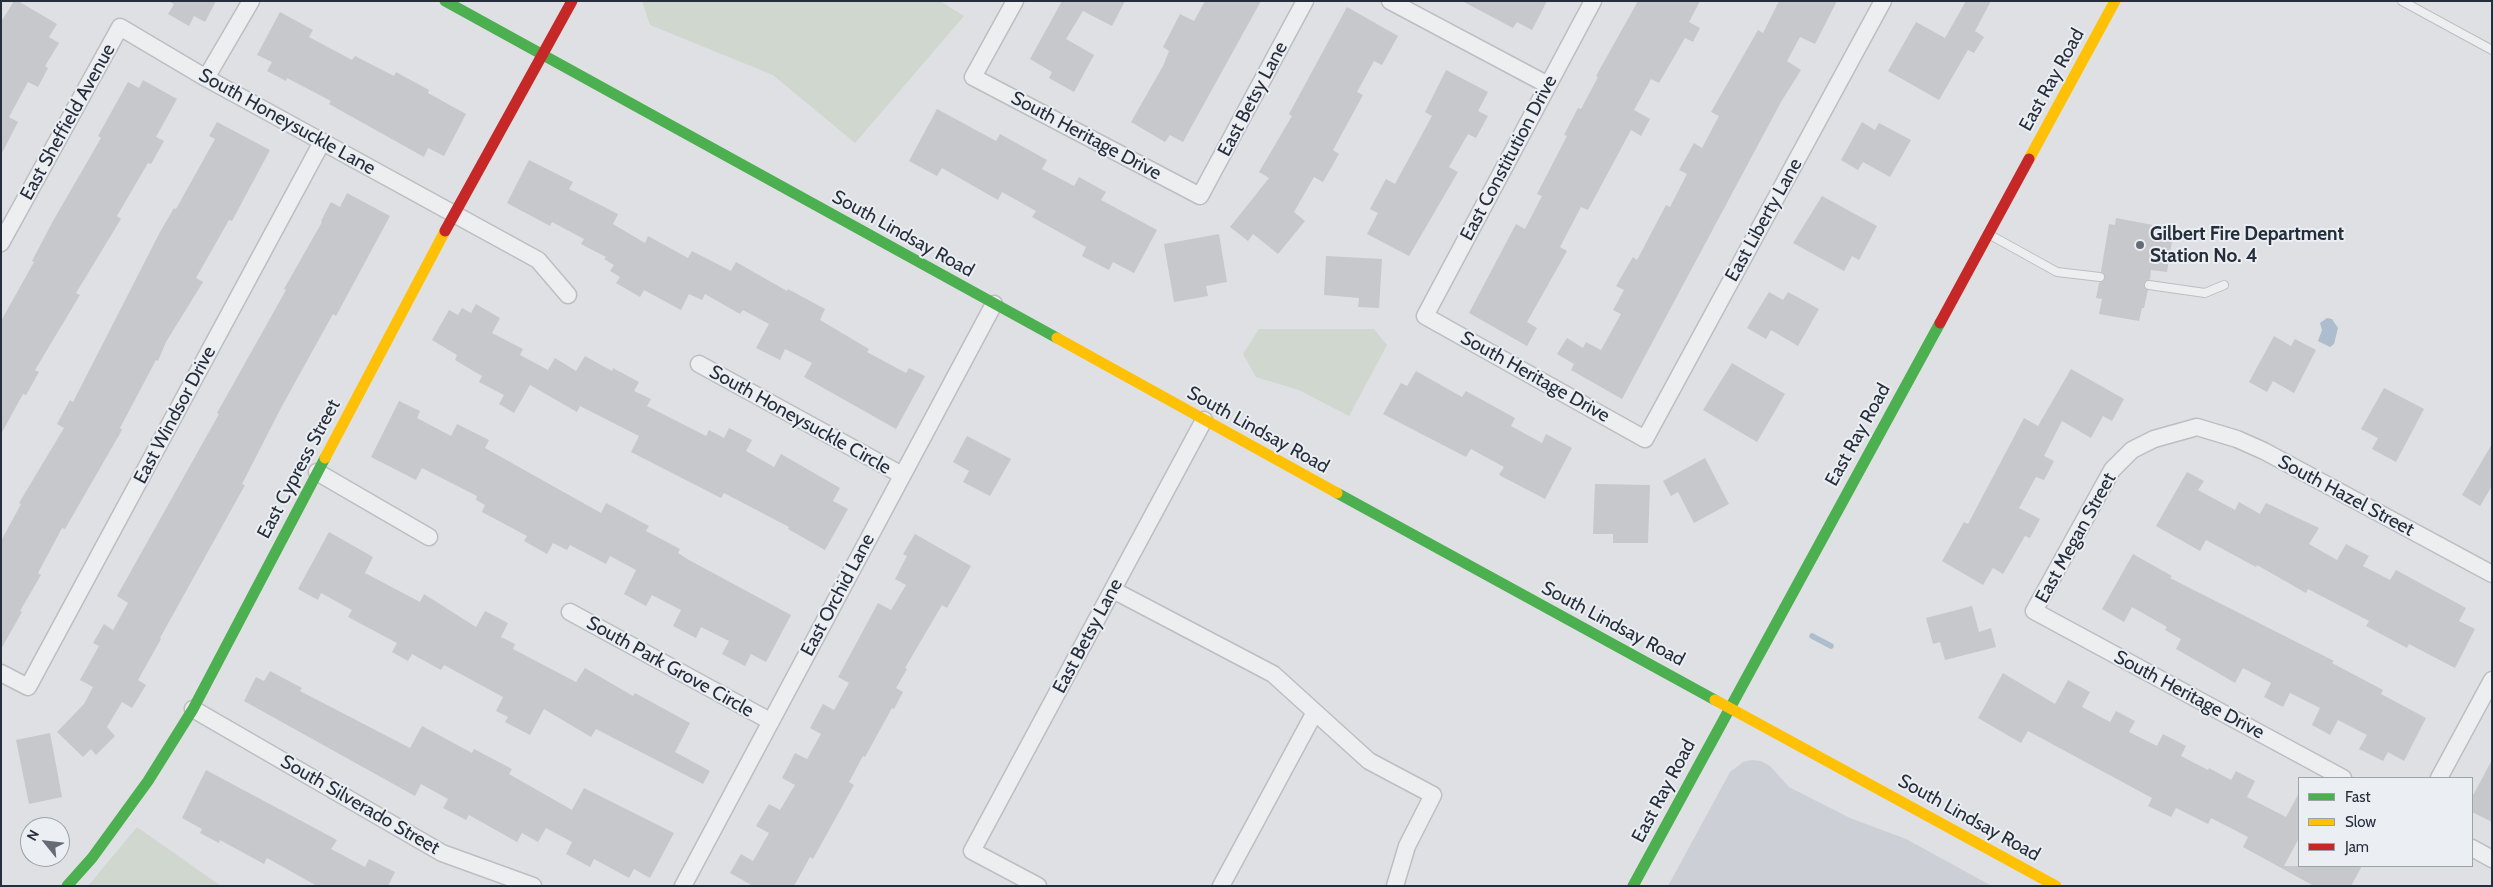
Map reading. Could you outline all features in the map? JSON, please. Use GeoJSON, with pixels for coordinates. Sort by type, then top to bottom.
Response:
{"type":"FeatureCollection","features":[{"type":"Feature","properties":{"kind":"main road","name":"South Lindsay Road"},"geometry":{"type":"LineString","coordinates":[[444,1],[1204,420],[2056,886]]}},
{"type":"Feature","properties":{"kind":"main road"},"geometry":{"type":"LineString","coordinates":[[542,55],[572,1]]}},
{"type":"Feature","properties":{"kind":"main road","name":"East Ray Road"},"geometry":{"type":"LineString","coordinates":[[1633,886],[2115,1]]}},
{"type":"Feature","properties":{"kind":"main road","name":"East Cypress Street"},"geometry":{"type":"LineString","coordinates":[[67,886],[92,858],[148,781],[193,709],[455,213],[542,55]]}},
{"type":"Feature","properties":{"kind":"street"},"geometry":{"type":"LineString","coordinates":[[206,78],[251,1]]}},
{"type":"Feature","properties":{"kind":"street","name":"South Heritage Drive"},"geometry":{"type":"LineString","coordinates":[[1015,1],[973,76],[1200,196]]}},
{"type":"Feature","properties":{"kind":"street","name":"East Betsy Lane"},"geometry":{"type":"LineString","coordinates":[[1200,196],[1305,1]]}},
{"type":"Feature","properties":{"kind":"street"},"geometry":{"type":"LineString","coordinates":[[1390,1],[1548,85]]}},
{"type":"Feature","properties":{"kind":"street","name":"East Constitution Drive"},"geometry":{"type":"LineString","coordinates":[[1425,316],[1593,1]]}},
{"type":"Feature","properties":{"kind":"street","name":"East Liberty Lane"},"geometry":{"type":"LineString","coordinates":[[1645,439],[1883,1]]}},
{"type":"Feature","properties":{"kind":"street","name":"South Honeysuckle Lane"},"geometry":{"type":"LineString","coordinates":[[120,27],[206,78],[538,260],[568,294]]}},
{"type":"Feature","properties":{"kind":"street","name":"East Sheffield Avenue"},"geometry":{"type":"LineString","coordinates":[[1,243],[120,27]]}},
{"type":"Feature","properties":{"kind":"street","name":"East Windsor Drive"},"geometry":{"type":"LineString","coordinates":[[1,673],[28,687],[322,142]]}},
{"type":"Feature","properties":{"kind":"street","name":"East Orchid Lane"},"geometry":{"type":"LineString","coordinates":[[683,886],[994,304]]}},
{"type":"Feature","properties":{"kind":"street","name":"South Heritage Drive"},"geometry":{"type":"LineString","coordinates":[[1425,316],[1645,439]]}},
{"type":"Feature","properties":{"kind":"street","name":"South Honeysuckle Circle"},"geometry":{"type":"LineString","coordinates":[[699,364],[902,475]]}},
{"type":"Feature","properties":{"kind":"street","name":"East Betsy Lane"},"geometry":{"type":"LineString","coordinates":[[1038,886],[972,851],[1204,420]]}},
{"type":"Feature","properties":{"kind":"street","name":"South Hazel Street"},"geometry":{"type":"LineString","coordinates":[[2197,427],[2237,439],[2264,451],[2492,574]]}},
{"type":"Feature","properties":{"kind":"street","name":"East Megan Street"},"geometry":{"type":"LineString","coordinates":[[2034,611],[2112,470],[2132,450],[2139,446],[2154,439],[2197,427]]}},
{"type":"Feature","properties":{"kind":"street"},"geometry":{"type":"LineString","coordinates":[[317,472],[429,537]]}},
{"type":"Feature","properties":{"kind":"street"},"geometry":{"type":"LineString","coordinates":[[1113,590],[1273,674],[1369,761],[1433,796],[1407,846],[1395,886]]}},
{"type":"Feature","properties":{"kind":"street","name":"South Heritage Drive"},"geometry":{"type":"LineString","coordinates":[[2034,611],[2342,777]]}},
{"type":"Feature","properties":{"kind":"street","name":"South Park Grove Circle"},"geometry":{"type":"LineString","coordinates":[[570,612],[770,721]]}},
{"type":"Feature","properties":{"kind":"street"},"geometry":{"type":"LineString","coordinates":[[2440,777],[2492,680]]}},
{"type":"Feature","properties":{"kind":"street","name":"South Silverado Street"},"geometry":{"type":"LineString","coordinates":[[193,709],[442,853],[533,886]]}},
{"type":"Feature","properties":{"kind":"street"},"geometry":{"type":"LineString","coordinates":[[1221,886],[1314,712]]}},
{"type":"Feature","properties":{"kind":"street"},"geometry":{"type":"LineString","coordinates":[[2473,848],[2492,858]]}},
{"type":"Feature","properties":{"kind":"lane"},"geometry":{"type":"LineString","coordinates":[[2402,1],[2492,50]]}},
{"type":"Feature","properties":{"kind":"lane"},"geometry":{"type":"LineString","coordinates":[[1988,234],[2057,272],[2100,277]]}},
{"type":"Feature","properties":{"kind":"lane"},"geometry":{"type":"LineString","coordinates":[[2149,285],[2205,293],[2224,285]]}},
{"type":"Feature","properties":{"kind":"shaded area"},"geometry":{"type":"Polygon","coordinates":[[[642,1],[940,1],[964,16],[855,143],[773,75],[650,25],[642,1]]]}},
{"type":"Feature","properties":{"kind":"shaded area"},"geometry":{"type":"Polygon","coordinates":[[[1259,329],[1374,329],[1387,345],[1349,416],[1299,390],[1256,377],[1243,354],[1259,329]]]}},
{"type":"Feature","properties":{"kind":"shaded area"},"geometry":{"type":"Polygon","coordinates":[[[1761,761],[1770,766],[1789,787],[1850,818],[1906,839],[1992,886],[1668,886],[1730,772],[1743,762],[1761,761]]]}},
{"type":"Feature","properties":{"kind":"shaded area"},"geometry":{"type":"Polygon","coordinates":[[[137,827],[221,886],[88,886],[137,827]]]}},
{"type":"Feature","properties":{"kind":"water"},"geometry":{"type":"Polygon","coordinates":[[[2327,318],[2332,319],[2338,328],[2334,344],[2330,347],[2318,341],[2322,330],[2320,323],[2327,318]]]}},
{"type":"Feature","properties":{"kind":"building"},"geometry":{"type":"Polygon","coordinates":[[[14,1],[18,1],[57,24],[49,37],[59,43],[45,66],[48,68],[38,87],[28,82],[9,117],[18,122],[1,155],[1,22],[14,1]]]}},
{"type":"Feature","properties":{"kind":"building"},"geometry":{"type":"Polygon","coordinates":[[[168,1],[216,1],[205,22],[194,16],[189,26],[168,14],[174,4],[168,1]]]}},
{"type":"Feature","properties":{"kind":"building"},"geometry":{"type":"Polygon","coordinates":[[[1062,1],[1125,1],[1112,26],[1083,11],[1066,39],[1094,55],[1074,92],[1049,78],[1052,72],[1030,59],[1062,1]]]}},
{"type":"Feature","properties":{"kind":"building"},"geometry":{"type":"Polygon","coordinates":[[[1205,1],[1261,1],[1183,142],[1170,135],[1165,142],[1131,122],[1163,66],[1169,51],[1163,47],[1180,14],[1194,21],[1205,1]]]}},
{"type":"Feature","properties":{"kind":"building"},"geometry":{"type":"Polygon","coordinates":[[[1462,1],[1547,1],[1532,30],[1517,22],[1513,28],[1462,1]]]}},
{"type":"Feature","properties":{"kind":"building"},"geometry":{"type":"Polygon","coordinates":[[[1638,1],[1700,1],[1689,22],[1700,28],[1693,42],[1685,38],[1659,83],[1651,79],[1634,110],[1650,119],[1641,136],[1631,130],[1588,210],[1581,207],[1560,247],[1567,251],[1527,322],[1537,328],[1527,346],[1469,313],[1516,224],[1525,229],[1542,196],[1537,194],[1567,136],[1564,135],[1578,108],[1581,109],[1598,77],[1596,76],[1638,1]]]}},
{"type":"Feature","properties":{"kind":"building"},"geometry":{"type":"Polygon","coordinates":[[[1779,1],[1837,1],[1815,44],[1800,37],[1787,61],[1801,70],[1781,102],[1622,399],[1571,370],[1574,364],[1557,354],[1567,338],[1583,348],[1586,342],[1601,350],[1621,314],[1613,310],[1624,290],[1616,286],[1633,257],[1637,260],[1666,205],[1670,207],[1687,174],[1679,170],[1694,143],[1702,148],[1719,116],[1711,112],[1758,30],[1763,33],[1779,1]]]}},
{"type":"Feature","properties":{"kind":"building"},"geometry":{"type":"Polygon","coordinates":[[[1966,1],[1991,1],[1975,31],[1984,37],[1974,53],[1968,50],[1939,100],[1888,71],[1916,22],[1945,38],[1966,1]]]}},
{"type":"Feature","properties":{"kind":"building"},"geometry":{"type":"Polygon","coordinates":[[[1347,7],[1398,36],[1382,65],[1374,61],[1357,92],[1363,95],[1333,150],[1339,154],[1323,182],[1314,177],[1294,212],[1305,221],[1278,254],[1253,234],[1248,241],[1230,227],[1269,178],[1259,172],[1292,116],[1289,114],[1347,7]]]}},
{"type":"Feature","properties":{"kind":"building"},"geometry":{"type":"Polygon","coordinates":[[[280,12],[313,30],[309,37],[352,60],[355,56],[394,76],[396,72],[429,90],[428,93],[466,114],[444,156],[428,148],[424,157],[329,104],[331,101],[287,78],[286,81],[267,71],[272,62],[257,55],[280,12]]]}},
{"type":"Feature","properties":{"kind":"building"},"geometry":{"type":"Polygon","coordinates":[[[1446,70],[1488,92],[1478,111],[1488,116],[1476,138],[1468,134],[1449,167],[1458,172],[1409,256],[1367,234],[1378,213],[1370,209],[1386,179],[1395,184],[1432,116],[1425,112],[1446,70]]]}},
{"type":"Feature","properties":{"kind":"building"},"geometry":{"type":"Polygon","coordinates":[[[143,80],[177,99],[156,137],[164,141],[151,164],[148,163],[117,216],[121,219],[76,293],[80,295],[35,370],[39,372],[26,395],[23,394],[1,434],[1,321],[34,262],[32,261],[53,221],[101,138],[98,136],[128,82],[139,88],[143,80]]]}},
{"type":"Feature","properties":{"kind":"building"},"geometry":{"type":"Polygon","coordinates":[[[937,109],[996,141],[1000,134],[1047,160],[1042,169],[1074,186],[1079,177],[1106,192],[1101,200],[1157,230],[1134,273],[1113,262],[1109,270],[1082,256],[1086,247],[1032,217],[1036,211],[1002,192],[998,200],[942,168],[937,176],[909,161],[937,109]]]}},
{"type":"Feature","properties":{"kind":"building"},"geometry":{"type":"Polygon","coordinates":[[[217,122],[270,150],[232,221],[229,220],[196,278],[203,282],[166,342],[158,361],[156,360],[120,428],[122,430],[65,529],[62,528],[38,573],[41,575],[1,649],[1,541],[21,504],[19,503],[64,428],[57,424],[70,400],[73,402],[160,232],[174,208],[176,209],[215,139],[209,136],[217,122]]]}},
{"type":"Feature","properties":{"kind":"building"},"geometry":{"type":"Polygon","coordinates":[[[1862,122],[1875,130],[1879,123],[1911,140],[1890,177],[1863,162],[1858,170],[1841,160],[1862,122]]]}},
{"type":"Feature","properties":{"kind":"building"},"geometry":{"type":"Polygon","coordinates":[[[529,160],[573,182],[569,189],[618,214],[613,224],[645,243],[648,236],[688,258],[692,251],[731,271],[736,262],[787,291],[788,289],[825,309],[820,320],[869,349],[867,352],[906,373],[909,368],[925,376],[896,429],[804,377],[812,363],[785,349],[780,360],[756,348],[769,324],[743,310],[740,314],[705,294],[702,300],[689,294],[681,310],[644,290],[640,297],[616,283],[620,277],[610,271],[614,265],[604,259],[606,257],[581,244],[584,239],[552,222],[550,226],[507,203],[529,160]]]}},
{"type":"Feature","properties":{"kind":"building"},"geometry":{"type":"Polygon","coordinates":[[[347,193],[390,216],[336,316],[333,314],[282,406],[242,484],[245,485],[138,680],[146,685],[132,708],[122,702],[107,727],[115,736],[96,755],[91,749],[83,757],[57,732],[84,704],[93,687],[80,680],[99,646],[93,643],[104,624],[113,630],[128,603],[117,596],[219,414],[217,413],[286,290],[284,289],[322,222],[331,202],[340,207],[347,193]]]}},
{"type":"Feature","properties":{"kind":"building"},"geometry":{"type":"Polygon","coordinates":[[[1822,196],[1877,226],[1859,260],[1852,256],[1844,271],[1793,243],[1822,196]]]}},
{"type":"Feature","properties":{"kind":"building"},"geometry":{"type":"Polygon","coordinates":[[[2116,218],[2174,229],[2167,272],[2151,270],[2150,279],[2144,284],[2148,290],[2139,321],[2099,314],[2102,299],[2096,298],[2099,283],[2105,278],[2101,271],[2109,224],[2115,225],[2116,218]]]}},
{"type":"Feature","properties":{"kind":"building"},"geometry":{"type":"Polygon","coordinates":[[[1219,234],[1227,282],[1206,286],[1208,296],[1174,302],[1164,244],[1219,234]]]}},
{"type":"Feature","properties":{"kind":"building"},"geometry":{"type":"Polygon","coordinates":[[[1326,256],[1382,259],[1379,308],[1358,307],[1359,298],[1324,295],[1326,256]]]}},
{"type":"Feature","properties":{"kind":"building"},"geometry":{"type":"Polygon","coordinates":[[[1769,292],[1783,300],[1788,292],[1819,309],[1798,346],[1771,330],[1766,339],[1747,328],[1769,292]]]}},
{"type":"Feature","properties":{"kind":"building"},"geometry":{"type":"Polygon","coordinates":[[[476,304],[500,318],[492,333],[523,349],[520,355],[548,370],[555,358],[576,371],[585,356],[612,371],[613,368],[639,382],[634,391],[651,399],[647,406],[706,436],[709,430],[724,438],[729,428],[752,440],[746,451],[774,467],[781,454],[840,488],[833,501],[848,509],[825,550],[788,529],[789,527],[724,493],[721,498],[631,452],[639,436],[580,406],[577,412],[530,385],[514,413],[499,404],[504,395],[479,382],[482,376],[455,360],[457,355],[432,340],[449,310],[458,315],[462,308],[471,313],[476,304]]]}},
{"type":"Feature","properties":{"kind":"building"},"geometry":{"type":"Polygon","coordinates":[[[2274,336],[2291,346],[2295,339],[2316,350],[2294,393],[2273,381],[2267,392],[2249,382],[2274,336]]]}},
{"type":"Feature","properties":{"kind":"building"},"geometry":{"type":"Polygon","coordinates":[[[1732,363],[1785,394],[1757,442],[1703,410],[1732,363]]]}},
{"type":"Feature","properties":{"kind":"building"},"geometry":{"type":"Polygon","coordinates":[[[2071,369],[2124,399],[2112,421],[2103,416],[2091,438],[2062,421],[2044,456],[2054,461],[2044,480],[2036,477],[2019,508],[2040,519],[2030,538],[2025,536],[2003,574],[1993,568],[1983,585],[1942,561],[1964,522],[1968,524],[2024,418],[2038,426],[2071,369]]]}},
{"type":"Feature","properties":{"kind":"building"},"geometry":{"type":"Polygon","coordinates":[[[1416,371],[1462,397],[1466,391],[1515,418],[1511,426],[1542,443],[1546,434],[1572,448],[1545,499],[1499,475],[1504,467],[1471,449],[1466,457],[1383,414],[1401,383],[1407,386],[1416,371]]]}},
{"type":"Feature","properties":{"kind":"building"},"geometry":{"type":"Polygon","coordinates":[[[2384,388],[2424,409],[2396,462],[2372,449],[2378,438],[2361,429],[2384,388]]]}},
{"type":"Feature","properties":{"kind":"building"},"geometry":{"type":"Polygon","coordinates":[[[399,401],[420,411],[417,418],[451,436],[457,424],[489,440],[485,448],[601,513],[606,503],[649,526],[646,531],[680,549],[678,553],[689,560],[791,615],[766,662],[751,654],[745,666],[722,654],[729,641],[701,627],[696,638],[673,626],[681,610],[652,595],[646,606],[624,594],[636,570],[610,556],[606,564],[570,545],[567,550],[553,543],[547,554],[524,541],[527,536],[482,512],[485,505],[476,500],[477,496],[422,468],[416,480],[371,457],[399,401]]]}},
{"type":"Feature","properties":{"kind":"building"},"geometry":{"type":"Polygon","coordinates":[[[967,436],[1011,459],[990,496],[963,482],[969,471],[953,462],[967,436]]]}},
{"type":"Feature","properties":{"kind":"building"},"geometry":{"type":"Polygon","coordinates":[[[2492,444],[2492,486],[2480,506],[2462,495],[2492,444]]]}},
{"type":"Feature","properties":{"kind":"building"},"geometry":{"type":"Polygon","coordinates":[[[1705,458],[1729,504],[1694,523],[1678,492],[1671,496],[1663,481],[1705,458]]]}},
{"type":"Feature","properties":{"kind":"building"},"geometry":{"type":"Polygon","coordinates":[[[2187,472],[2204,481],[2198,490],[2235,510],[2239,502],[2260,514],[2266,503],[2319,528],[2309,544],[2337,560],[2346,544],[2369,556],[2363,566],[2390,580],[2396,570],[2466,608],[2459,621],[2475,629],[2455,668],[2409,644],[2407,648],[2366,626],[2369,621],[2308,589],[2306,593],[2257,565],[2256,567],[2206,540],[2200,551],[2156,526],[2187,472]]]}},
{"type":"Feature","properties":{"kind":"building"},"geometry":{"type":"Polygon","coordinates":[[[1595,484],[1650,485],[1648,543],[1613,543],[1613,534],[1593,534],[1595,484]]]}},
{"type":"Feature","properties":{"kind":"building"},"geometry":{"type":"Polygon","coordinates":[[[329,532],[373,557],[365,573],[420,602],[424,594],[476,627],[485,611],[508,623],[501,637],[515,644],[513,649],[576,682],[585,668],[633,696],[635,693],[690,723],[675,752],[710,771],[703,784],[596,729],[591,737],[544,709],[530,735],[505,722],[508,717],[496,711],[503,697],[444,665],[441,670],[412,654],[408,661],[392,652],[397,643],[348,617],[352,610],[321,593],[318,600],[298,589],[329,532]]]}},
{"type":"Feature","properties":{"kind":"building"},"geometry":{"type":"Polygon","coordinates":[[[915,534],[971,566],[947,608],[942,605],[905,668],[907,669],[896,688],[903,692],[865,757],[863,756],[849,782],[854,785],[813,859],[810,857],[794,886],[753,886],[730,873],[741,854],[753,861],[769,833],[756,826],[769,804],[780,810],[795,785],[782,778],[795,753],[807,759],[821,734],[810,728],[823,704],[834,710],[849,683],[838,677],[878,603],[891,610],[906,585],[895,579],[907,556],[903,554],[915,534]]]}},
{"type":"Feature","properties":{"kind":"building"},"geometry":{"type":"Polygon","coordinates":[[[2133,554],[2172,576],[2170,578],[2334,661],[2332,663],[2383,690],[2381,694],[2426,718],[2404,761],[2388,752],[2383,761],[2359,749],[2367,735],[2338,720],[2330,735],[2312,725],[2320,708],[2290,693],[2283,707],[2264,697],[2271,683],[2243,668],[2235,683],[2176,649],[2181,639],[2165,630],[2167,627],[2132,607],[2124,622],[2102,609],[2133,554]]]}},
{"type":"Feature","properties":{"kind":"building"},"geometry":{"type":"Polygon","coordinates":[[[1972,606],[1979,632],[1991,628],[1996,647],[1945,660],[1940,642],[1933,644],[1926,618],[1972,606]]]}},
{"type":"Feature","properties":{"kind":"building"},"geometry":{"type":"Polygon","coordinates":[[[270,671],[302,688],[300,691],[410,748],[422,726],[472,753],[474,749],[512,769],[509,774],[572,810],[584,788],[674,833],[650,878],[634,869],[629,878],[594,859],[590,867],[566,854],[572,842],[546,828],[538,842],[522,833],[517,842],[469,815],[466,820],[443,808],[448,799],[421,784],[415,796],[244,701],[256,677],[264,681],[270,671]]]}},
{"type":"Feature","properties":{"kind":"building"},"geometry":{"type":"Polygon","coordinates":[[[2003,673],[2055,704],[2068,680],[2090,692],[2082,707],[2110,722],[2116,711],[2135,721],[2129,732],[2157,746],[2163,734],[2186,746],[2181,756],[2208,770],[2209,768],[2231,780],[2236,771],[2255,781],[2247,797],[2286,817],[2298,795],[2298,840],[2284,866],[2361,867],[2351,886],[2314,886],[2243,847],[2248,837],[2211,818],[2208,824],[2176,808],[2171,817],[2148,806],[2152,798],[2028,731],[2021,743],[1978,718],[2003,673]]]}},
{"type":"Feature","properties":{"kind":"building"},"geometry":{"type":"Polygon","coordinates":[[[50,733],[62,797],[29,804],[16,740],[50,733]]]}},
{"type":"Feature","properties":{"kind":"building"},"geometry":{"type":"Polygon","coordinates":[[[2492,760],[2492,822],[2473,812],[2473,795],[2492,760]]]}},
{"type":"Feature","properties":{"kind":"building"},"geometry":{"type":"Polygon","coordinates":[[[206,770],[337,840],[331,849],[365,867],[369,859],[395,872],[388,886],[317,886],[267,858],[264,864],[220,840],[219,843],[200,833],[202,829],[182,818],[206,770]]]}},
{"type":"Feature","properties":{"kind":"waterway"},"geometry":{"type":"LineString","coordinates":[[1812,636],[1831,646]]}},
{"type":"Feature","properties":{"kind":"traffic: fast"},"geometry":{"type":"LineString","coordinates":[[445,1],[1057,338]]}},
{"type":"Feature","properties":{"kind":"traffic: fast"},"geometry":{"type":"LineString","coordinates":[[1633,886],[1940,323]]}},
{"type":"Feature","properties":{"kind":"traffic: fast"},"geometry":{"type":"LineString","coordinates":[[67,886],[92,858],[148,781],[193,709],[325,458]]}},
{"type":"Feature","properties":{"kind":"traffic: fast"},"geometry":{"type":"LineString","coordinates":[[1337,493],[1715,700]]}},
{"type":"Feature","properties":{"kind":"traffic: slow"},"geometry":{"type":"LineString","coordinates":[[2029,159],[2115,1]]}},
{"type":"Feature","properties":{"kind":"traffic: slow"},"geometry":{"type":"LineString","coordinates":[[325,458],[445,231]]}},
{"type":"Feature","properties":{"kind":"traffic: slow"},"geometry":{"type":"LineString","coordinates":[[1057,338],[1337,493]]}},
{"type":"Feature","properties":{"kind":"traffic: slow"},"geometry":{"type":"LineString","coordinates":[[1715,700],[2056,886]]}},
{"type":"Feature","properties":{"kind":"traffic: jam"},"geometry":{"type":"LineString","coordinates":[[445,231],[572,1]]}},
{"type":"Feature","properties":{"kind":"traffic: jam"},"geometry":{"type":"LineString","coordinates":[[1940,323],[2029,159]]}},
{"type":"Feature","properties":{"kind":"place","name":"Gilbert Fire Department Station No. 4"},"geometry":{"type":"Point","coordinates":[2140,245]}}]}
